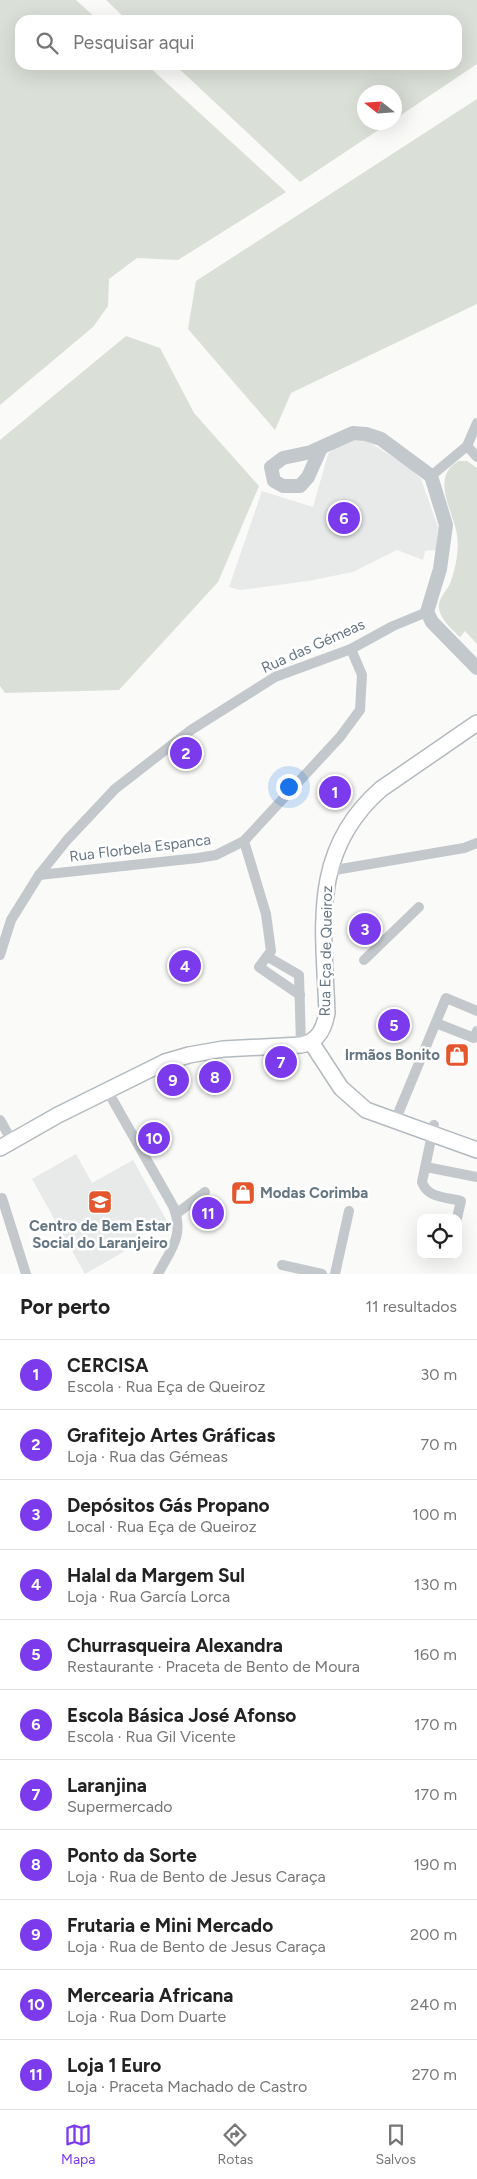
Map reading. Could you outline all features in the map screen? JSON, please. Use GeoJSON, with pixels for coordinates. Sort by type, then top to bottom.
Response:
{"type":"FeatureCollection","features":[{"type":"Feature","properties":{"kind":"main road","name":"Rua Eça de Queiroz"},"geometry":{"type":"LineString","coordinates":[[311,1040],[327,1013],[324,912],[329,871],[346,830],[370,799],[477,723]]}},
{"type":"Feature","properties":{"kind":"main road"},"geometry":{"type":"LineString","coordinates":[[6,1145],[152,1067],[189,1055],[223,1049],[311,1040],[342,1088],[356,1103],[373,1114],[396,1117],[432,1130],[477,1150]]}},
{"type":"Feature","properties":{"kind":"main road"},"geometry":{"type":"LineString","coordinates":[[432,1130],[477,1140]]}},
{"type":"Feature","properties":{"kind":"street"},"geometry":{"type":"LineString","coordinates":[[431,476],[467,446],[477,424]]}},
{"type":"Feature","properties":{"kind":"street"},"geometry":{"type":"LineString","coordinates":[[321,448],[354,433],[366,434],[381,439],[431,476],[446,525],[440,569],[427,612],[432,622],[477,668]]}},
{"type":"Feature","properties":{"kind":"street"},"geometry":{"type":"LineString","coordinates":[[467,446],[477,457]]}},
{"type":"Feature","properties":{"kind":"street","name":"Rua das Gémeas"},"geometry":{"type":"LineString","coordinates":[[0,955],[11,920],[39,875],[67,840],[116,789],[191,730],[275,676],[352,649],[392,626],[427,612]]}},
{"type":"Feature","properties":{"kind":"street","name":"Rua Florbela Espanca"},"geometry":{"type":"LineString","coordinates":[[39,875],[198,858],[216,855],[244,841],[340,737],[360,710],[362,675],[352,649]]}},
{"type":"Feature","properties":{"kind":"street"},"geometry":{"type":"LineString","coordinates":[[244,841],[266,914],[271,951],[259,967],[300,996]]}},
{"type":"Feature","properties":{"kind":"street"},"geometry":{"type":"LineString","coordinates":[[329,871],[464,848],[477,843]]}},
{"type":"Feature","properties":{"kind":"street"},"geometry":{"type":"LineString","coordinates":[[364,960],[419,907]]}},
{"type":"Feature","properties":{"kind":"street"},"geometry":{"type":"LineString","coordinates":[[268,957],[299,975],[300,996],[311,1040]]}},
{"type":"Feature","properties":{"kind":"street"},"geometry":{"type":"LineString","coordinates":[[396,1117],[446,998],[477,1010]]}},
{"type":"Feature","properties":{"kind":"street"},"geometry":{"type":"LineString","coordinates":[[436,1023],[474,1038],[477,1031]]}},
{"type":"Feature","properties":{"kind":"street"},"geometry":{"type":"LineString","coordinates":[[107,1090],[176,1214],[178,1235],[158,1274]]}},
{"type":"Feature","properties":{"kind":"street"},"geometry":{"type":"LineString","coordinates":[[0,1120],[6,1145]]}},
{"type":"Feature","properties":{"kind":"street"},"geometry":{"type":"LineString","coordinates":[[432,1130],[422,1182],[429,1194],[461,1201],[458,1214]]}},
{"type":"Feature","properties":{"kind":"street"},"geometry":{"type":"LineString","coordinates":[[426,1167],[477,1177]]}},
{"type":"Feature","properties":{"kind":"street"},"geometry":{"type":"LineString","coordinates":[[176,1214],[205,1192]]}},
{"type":"Feature","properties":{"kind":"street"},"geometry":{"type":"LineString","coordinates":[[2,1198],[26,1274]]}},
{"type":"Feature","properties":{"kind":"street"},"geometry":{"type":"LineString","coordinates":[[335,1274],[349,1211]]}},
{"type":"Feature","properties":{"kind":"street"},"geometry":{"type":"LineString","coordinates":[[282,1265],[322,1274]]}},
{"type":"Feature","properties":{"kind":"shaded area"},"geometry":{"type":"Polygon","coordinates":[[[0,0],[76,0],[92,15],[15,15],[15,70],[152,70],[286,192],[178,260],[137,258],[109,279],[108,306],[93,327],[0,405],[0,0]]]}},
{"type":"Feature","properties":{"kind":"shaded area"},"geometry":{"type":"Polygon","coordinates":[[[106,0],[477,0],[477,64],[402,114],[402,85],[357,85],[357,130],[378,130],[300,182],[180,70],[462,70],[462,15],[122,15],[106,0]]]}},
{"type":"Feature","properties":{"kind":"shaded area"},"geometry":{"type":"Polygon","coordinates":[[[477,99],[477,304],[291,393],[275,430],[188,329],[196,281],[477,99]]]}},
{"type":"Feature","properties":{"kind":"shaded area"},"geometry":{"type":"Polygon","coordinates":[[[126,336],[160,348],[194,413],[259,486],[218,582],[119,690],[5,693],[0,686],[0,440],[126,336]]]}},
{"type":"Feature","properties":{"kind":"shaded area"},"geometry":{"type":"Polygon","coordinates":[[[359,436],[409,467],[421,479],[438,527],[436,550],[425,551],[423,560],[397,550],[353,572],[308,581],[240,590],[229,587],[262,491],[313,507],[328,454],[338,446],[359,436]]]}},
{"type":"Feature","properties":{"kind":"shaded area"},"geometry":{"type":"Polygon","coordinates":[[[459,461],[467,461],[477,468],[477,644],[465,631],[460,637],[450,628],[444,621],[439,609],[441,598],[450,585],[453,576],[458,547],[455,526],[444,485],[450,468],[459,461]]]}},
{"type":"Feature","properties":{"kind":"shaded area","name":"Centro de Bem Estar Social do Laranjeiro"},"geometry":{"type":"Polygon","coordinates":[[[76,1154],[92,1183],[133,1160],[167,1221],[129,1242],[132,1247],[85,1274],[32,1179],[76,1154]]]}},
{"type":"Feature","properties":{"kind":"place","name":"Escola Básica José Afonso"},"geometry":{"type":"Point","coordinates":[344,518]}},
{"type":"Feature","properties":{"kind":"place","name":"Grafitejo Artes Gráficas"},"geometry":{"type":"Point","coordinates":[186,753]}},
{"type":"Feature","properties":{"kind":"place","name":"CERCISA"},"geometry":{"type":"Point","coordinates":[335,792]}},
{"type":"Feature","properties":{"kind":"place","name":"Depósitos Gás Propano"},"geometry":{"type":"Point","coordinates":[365,929]}},
{"type":"Feature","properties":{"kind":"place","name":"Halal da Margem Sul"},"geometry":{"type":"Point","coordinates":[185,966]}},
{"type":"Feature","properties":{"kind":"place","name":"Churrasqueira Alexandra"},"geometry":{"type":"Point","coordinates":[394,1025]}},
{"type":"Feature","properties":{"kind":"place","name":"Irmãos Bonito"},"geometry":{"type":"Point","coordinates":[457,1055]}},
{"type":"Feature","properties":{"kind":"place","name":"Laranjina"},"geometry":{"type":"Point","coordinates":[281,1062]}},
{"type":"Feature","properties":{"kind":"place","name":"Ponto da Sorte"},"geometry":{"type":"Point","coordinates":[215,1077]}},
{"type":"Feature","properties":{"kind":"place","name":"Frutaria e Mini Mercado"},"geometry":{"type":"Point","coordinates":[173,1080]}},
{"type":"Feature","properties":{"kind":"place","name":"Mercearia Africana"},"geometry":{"type":"Point","coordinates":[154,1138]}},
{"type":"Feature","properties":{"kind":"place","name":"Modas Corimba"},"geometry":{"type":"Point","coordinates":[243,1193]}},
{"type":"Feature","properties":{"kind":"place","name":"Centro de Bem Estar Social do Laranjeiro"},"geometry":{"type":"Point","coordinates":[100,1202]}},
{"type":"Feature","properties":{"kind":"place","name":"Loja 1 Euro"},"geometry":{"type":"Point","coordinates":[208,1213]}}]}
